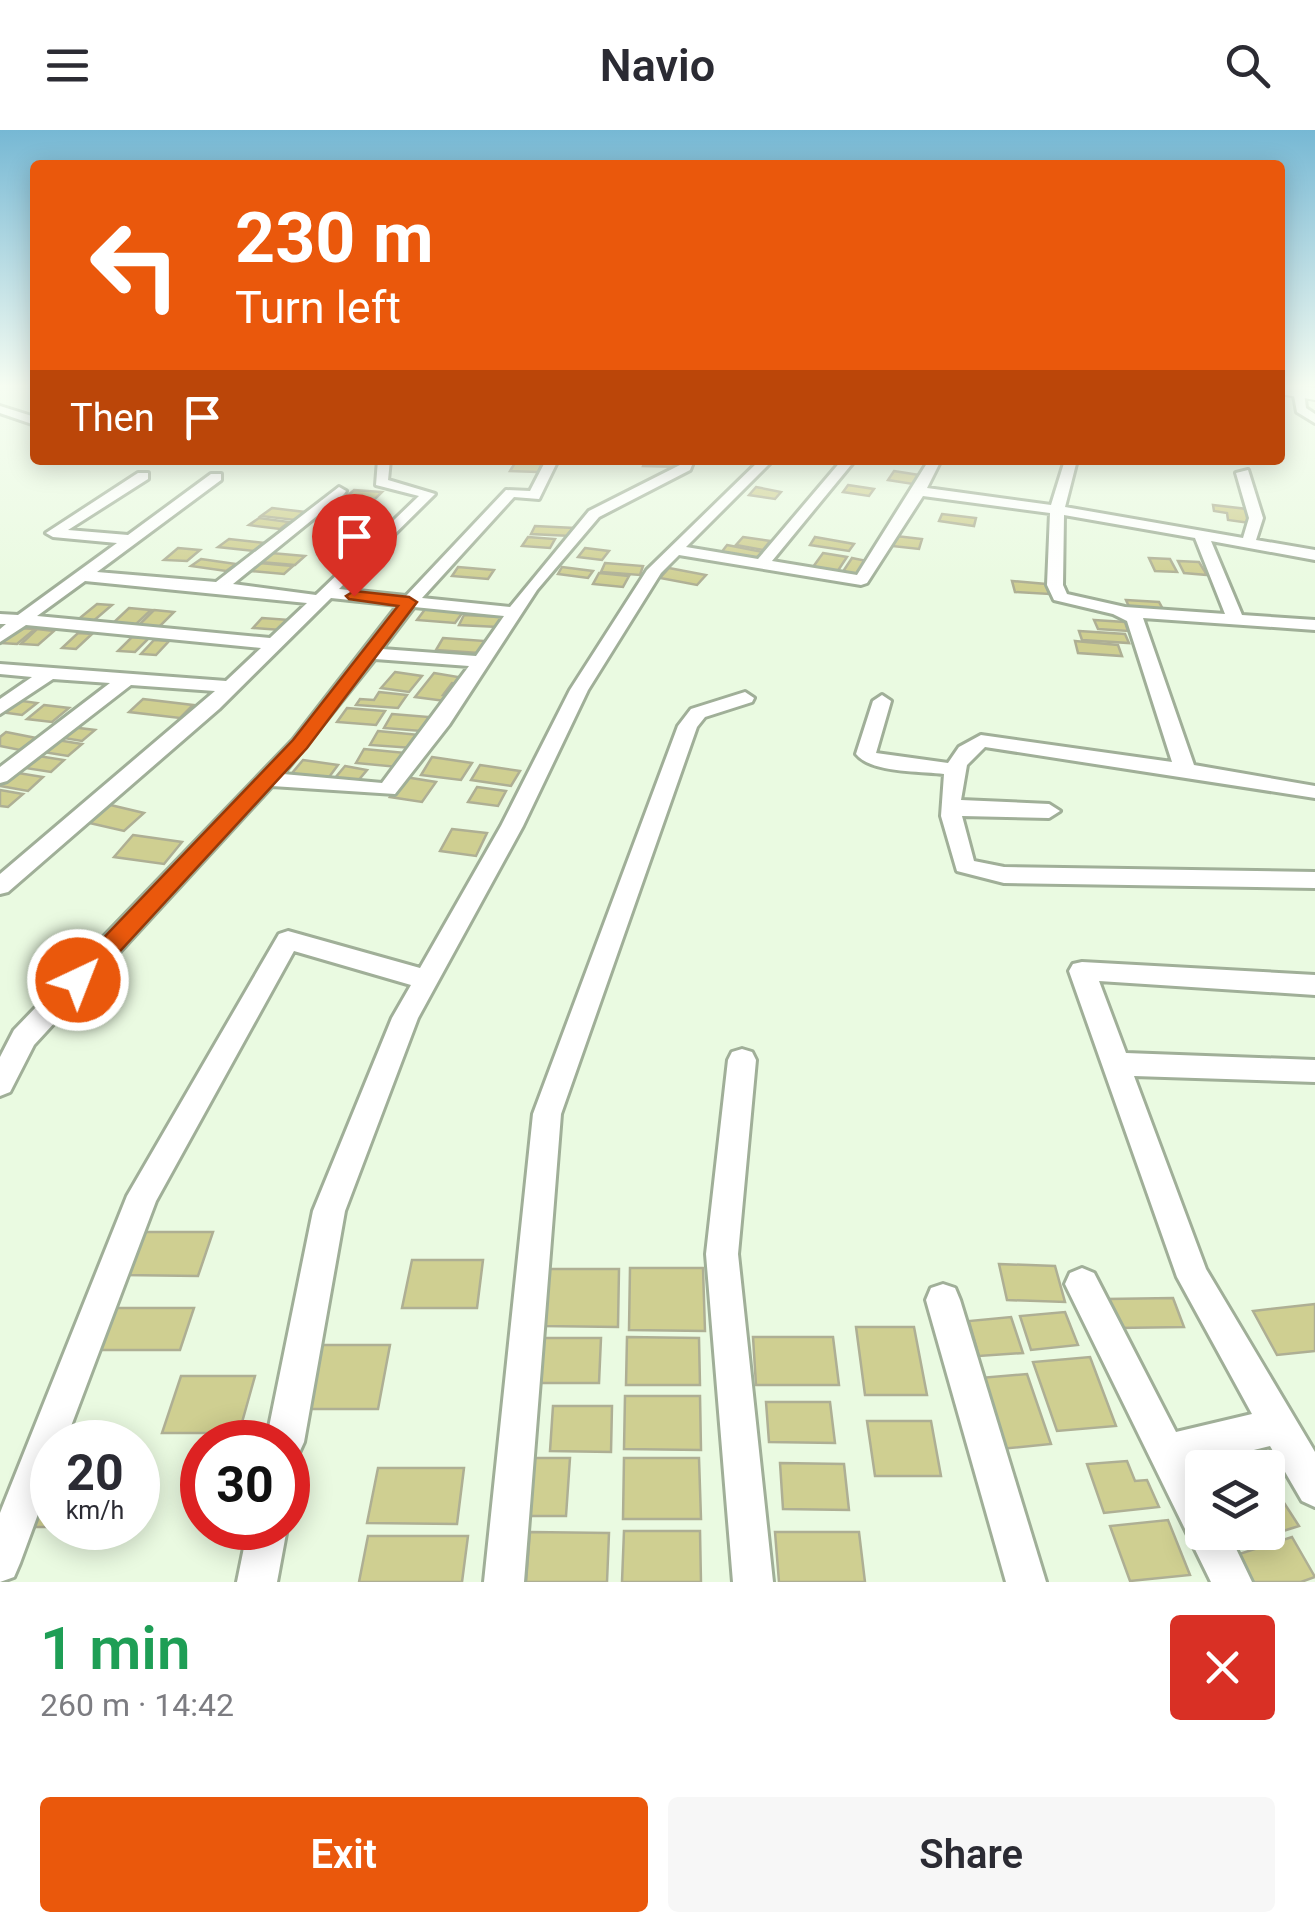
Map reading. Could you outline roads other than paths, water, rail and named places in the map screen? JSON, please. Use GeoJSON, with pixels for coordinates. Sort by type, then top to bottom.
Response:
{"type":"FeatureCollection","features":[{"type":"Feature","properties":{"kind":"street"},"geometry":{"type":"LineString","coordinates":[[0,886],[230,687],[428,494],[381,482],[383,465]]}},
{"type":"Feature","properties":{"kind":"street"},"geometry":{"type":"LineString","coordinates":[[0,1084],[24,1038],[300,744],[409,602],[511,493],[534,496],[550,465]]}},
{"type":"Feature","properties":{"kind":"street"},"geometry":{"type":"LineString","coordinates":[[267,779],[388,790],[442,721],[514,612],[594,514],[686,465]]}},
{"type":"Feature","properties":{"kind":"street"},"geometry":{"type":"LineString","coordinates":[[288,1420],[329,1211],[406,1018],[512,826],[579,690],[655,570],[763,465]]}},
{"type":"Feature","properties":{"kind":"street"},"geometry":{"type":"LineString","coordinates":[[760,566],[845,465]]}},
{"type":"Feature","properties":{"kind":"street"},"geometry":{"type":"LineString","coordinates":[[675,550],[860,580],[920,491],[932,465]]}},
{"type":"Feature","properties":{"kind":"street"},"geometry":{"type":"LineString","coordinates":[[1070,465],[1058,510],[1054,585],[1060,598],[1076,605],[1126,612],[1315,624]]}},
{"type":"Feature","properties":{"kind":"street"},"geometry":{"type":"LineString","coordinates":[[1242,474],[1256,518],[1248,544]]}},
{"type":"Feature","properties":{"kind":"street"},"geometry":{"type":"LineString","coordinates":[[131,540],[53,533],[143,476]]}},
{"type":"Feature","properties":{"kind":"street"},"geometry":{"type":"LineString","coordinates":[[0,638],[216,478]]}},
{"type":"Feature","properties":{"kind":"street"},"geometry":{"type":"LineString","coordinates":[[220,586],[339,491]]}},
{"type":"Feature","properties":{"kind":"street"},"geometry":{"type":"LineString","coordinates":[[920,491],[1058,510],[1315,555]]}},
{"type":"Feature","properties":{"kind":"street"},"geometry":{"type":"LineString","coordinates":[[1202,538],[1235,618]]}},
{"type":"Feature","properties":{"kind":"street"},"geometry":{"type":"LineString","coordinates":[[82,576],[514,612]]}},
{"type":"Feature","properties":{"kind":"street"},"geometry":{"type":"LineString","coordinates":[[1126,612],[1135,619],[1185,770]]}},
{"type":"Feature","properties":{"kind":"street"},"geometry":{"type":"LineString","coordinates":[[0,619],[275,644]]}},
{"type":"Feature","properties":{"kind":"street"},"geometry":{"type":"LineString","coordinates":[[370,653],[480,662]]}},
{"type":"Feature","properties":{"kind":"street"},"geometry":{"type":"LineString","coordinates":[[0,669],[230,687]]}},
{"type":"Feature","properties":{"kind":"street"},"geometry":{"type":"LineString","coordinates":[[0,708],[49,673]]}},
{"type":"Feature","properties":{"kind":"street"},"geometry":{"type":"LineString","coordinates":[[0,777],[127,679]]}},
{"type":"Feature","properties":{"kind":"street"},"geometry":{"type":"LineString","coordinates":[[504,1582],[548,1114],[688,726],[698,714],[745,698]]}},
{"type":"Feature","properties":{"kind":"street"},"geometry":{"type":"LineString","coordinates":[[882,700],[866,754],[870,758],[955,770]]}},
{"type":"Feature","properties":{"kind":"street"},"geometry":{"type":"LineString","coordinates":[[1315,792],[981,741],[967,748],[955,770],[950,806],[955,840],[966,866],[981,872],[1315,880]]}},
{"type":"Feature","properties":{"kind":"street"},"geometry":{"type":"LineString","coordinates":[[950,806],[1049,812]]}},
{"type":"Feature","properties":{"kind":"street"},"geometry":{"type":"LineString","coordinates":[[0,1563],[142,1196],[288,940],[427,980]]}},
{"type":"Feature","properties":{"kind":"street"},"geometry":{"type":"LineString","coordinates":[[1315,985],[1082,971],[1193,1277],[1315,1488]]}},
{"type":"Feature","properties":{"kind":"street"},"geometry":{"type":"LineString","coordinates":[[742,1060],[722,1254],[753,1582]]}},
{"type":"Feature","properties":{"kind":"street"},"geometry":{"type":"LineString","coordinates":[[1116,1064],[1315,1071]]}},
{"type":"Feature","properties":{"kind":"street"},"geometry":{"type":"LineString","coordinates":[[1082,1284],[1185,1488]]}},
{"type":"Feature","properties":{"kind":"street"},"geometry":{"type":"LineString","coordinates":[[944,1300],[1026,1582]]}},
{"type":"Feature","properties":{"kind":"street"},"geometry":{"type":"LineString","coordinates":[[1168,1453],[1279,1426]]}},
{"type":"Feature","properties":{"kind":"street"},"geometry":{"type":"LineString","coordinates":[[257,1582],[264,1550]]}},
{"type":"Feature","properties":{"kind":"street"},"geometry":{"type":"LineString","coordinates":[[1216,1550],[1232,1582]]}}]}
